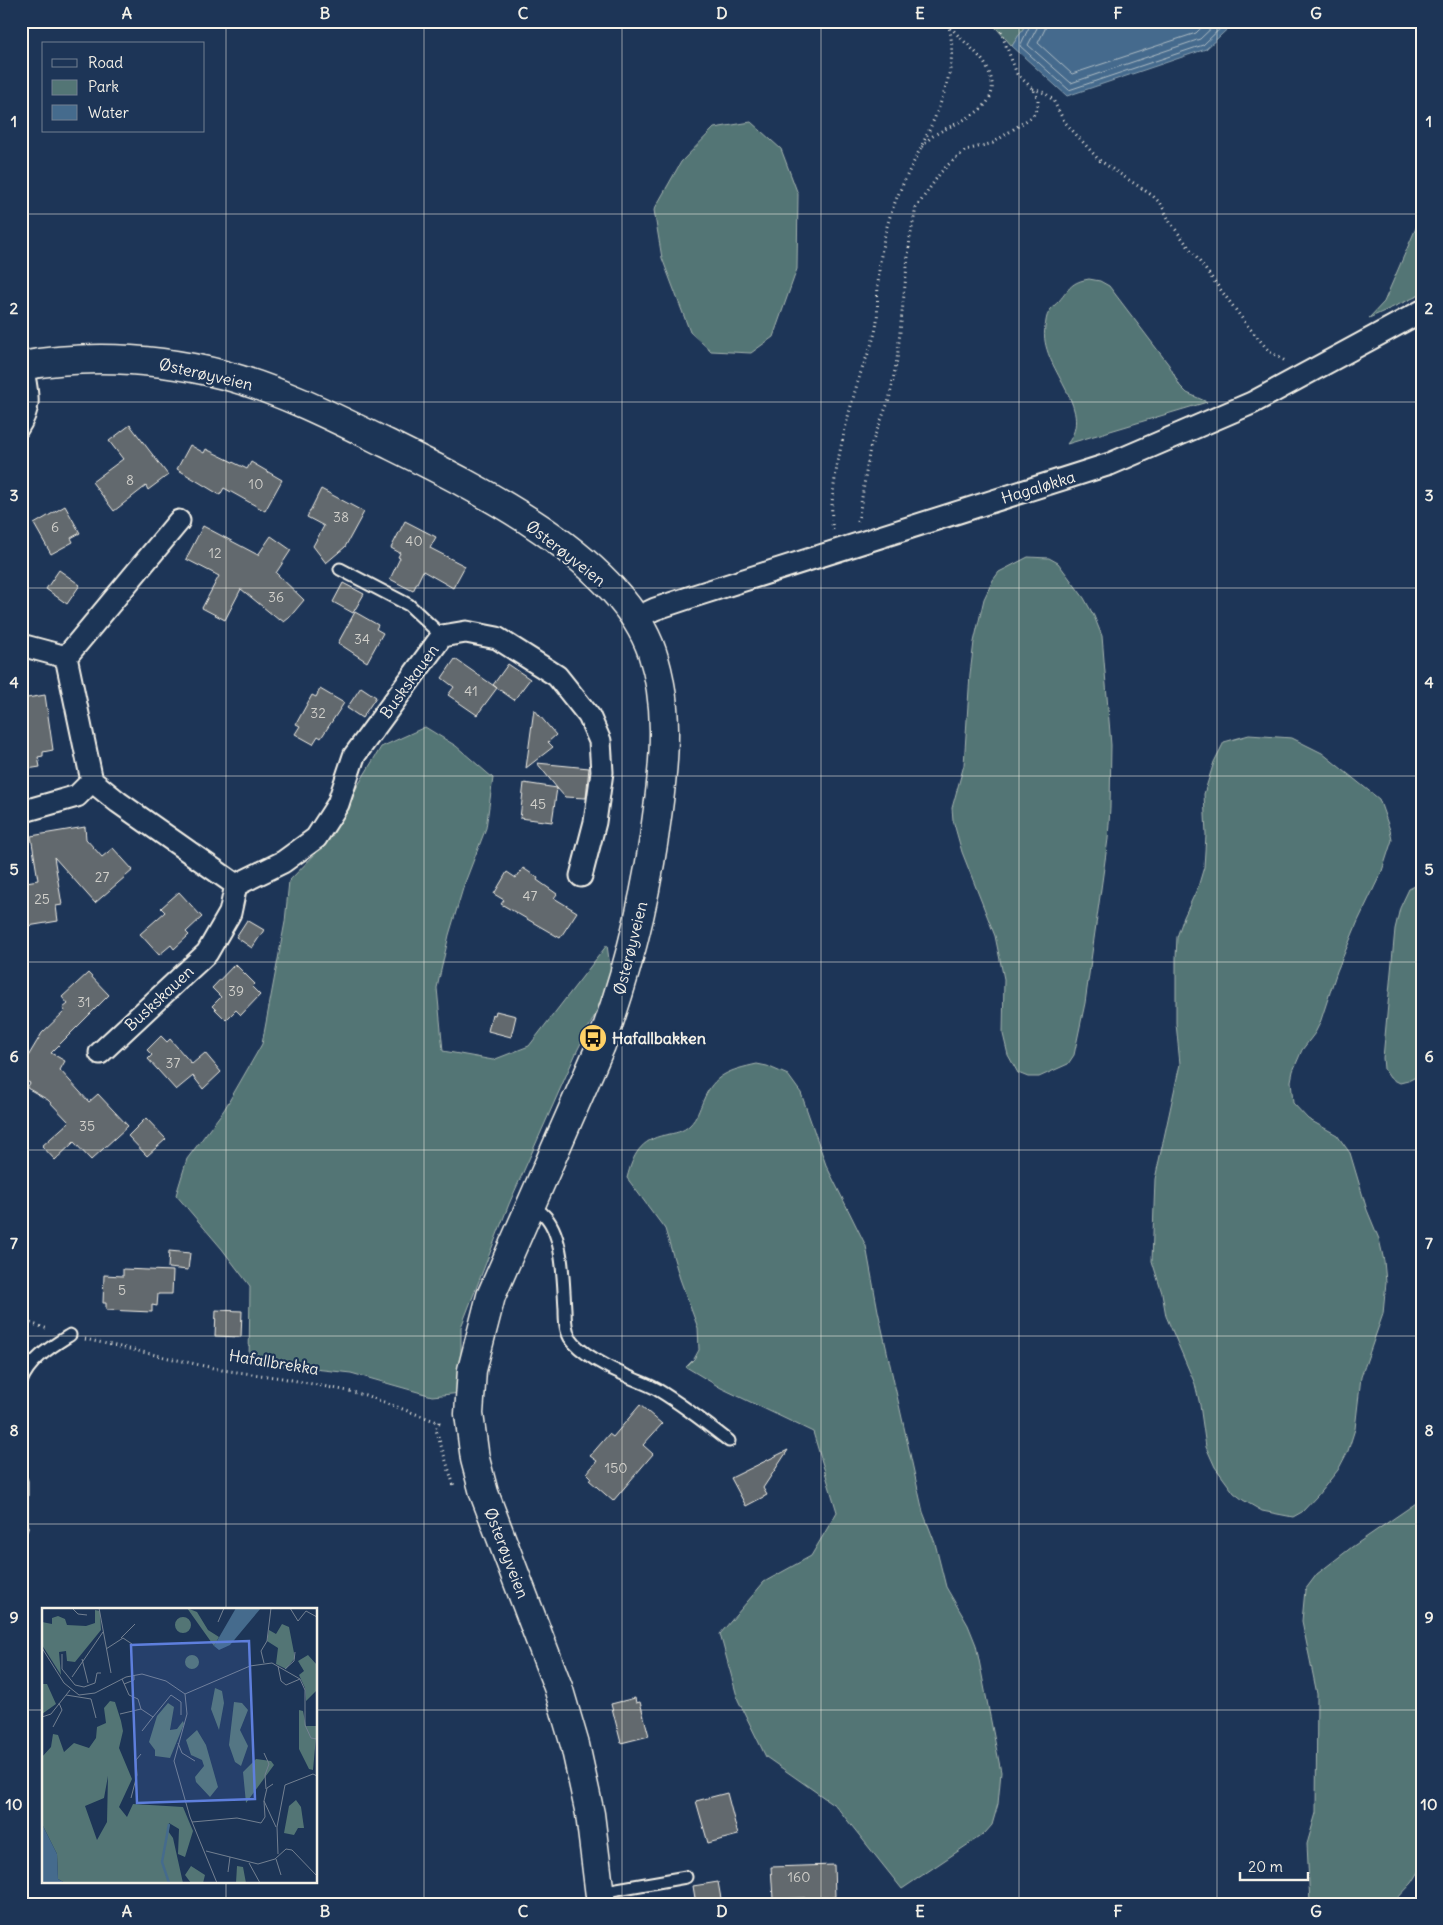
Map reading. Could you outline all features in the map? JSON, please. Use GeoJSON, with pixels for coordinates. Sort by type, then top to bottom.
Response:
{"type":"FeatureCollection","features":[{"type":"Feature","properties":{"kind":"main road","name":"Østerøyveien"},"geometry":{"type":"LineString","coordinates":[[24,366],[69,360],[121,359],[148,361],[224,375],[270,390],[334,417],[413,456],[508,509],[575,556],[601,579],[636,618],[648,643],[661,681],[664,724],[661,787],[650,866],[632,950],[615,1009],[583,1091],[530,1206],[492,1296],[479,1337],[469,1396],[470,1429],[484,1493],[558,1687],[576,1746],[590,1814],[600,1898]]}},
{"type":"Feature","properties":{"kind":"street","name":"Hagaløkka"},"geometry":{"type":"LineString","coordinates":[[636,618],[663,606],[1110,464],[1252,403],[1422,311]]}},
{"type":"Feature","properties":{"kind":"street"},"geometry":{"type":"LineString","coordinates":[[66,657],[179,521]]}},
{"type":"Feature","properties":{"kind":"street","name":"Buskskauen"},"geometry":{"type":"LineString","coordinates":[[100,1053],[207,953],[230,913],[236,885],[283,862],[316,838],[338,804],[354,756],[442,636],[466,632],[497,638],[557,676],[589,716],[600,742],[602,772],[595,822],[581,876]]}},
{"type":"Feature","properties":{"kind":"street"},"geometry":{"type":"LineString","coordinates":[[21,645],[66,657]]}},
{"type":"Feature","properties":{"kind":"street"},"geometry":{"type":"LineString","coordinates":[[66,657],[92,781],[118,802],[236,885]]}},
{"type":"Feature","properties":{"kind":"street"},"geometry":{"type":"LineString","coordinates":[[21,812],[77,796],[92,781]]}},
{"type":"Feature","properties":{"kind":"lane"},"geometry":{"type":"LineString","coordinates":[[21,432],[29,421],[34,401],[24,366]]}},
{"type":"Feature","properties":{"kind":"lane"},"geometry":{"type":"LineString","coordinates":[[340,570],[409,605],[442,636]]}},
{"type":"Feature","properties":{"kind":"lane"},"geometry":{"type":"LineString","coordinates":[[530,1206],[544,1214],[553,1228],[557,1239],[562,1263],[566,1327],[570,1338],[580,1349],[605,1364],[663,1392],[729,1441]]}},
{"type":"Feature","properties":{"kind":"lane"},"geometry":{"type":"LineString","coordinates":[[21,1382],[24,1374],[38,1358],[70,1335]]}},
{"type":"Feature","properties":{"kind":"lane"},"geometry":{"type":"LineString","coordinates":[[21,1482],[21,1528]]}},
{"type":"Feature","properties":{"kind":"lane"},"geometry":{"type":"LineString","coordinates":[[600,1898],[686,1877]]}},
{"type":"Feature","properties":{"kind":"path"},"geometry":{"type":"LineString","coordinates":[[847,547],[870,448],[889,400],[897,360],[910,238],[916,208],[941,172],[949,164],[966,150],[993,143],[1033,116],[1038,105],[1038,99],[1033,89],[1017,74],[1002,35],[999,21]]}},
{"type":"Feature","properties":{"kind":"path"},"geometry":{"type":"LineString","coordinates":[[847,547],[833,529],[831,511],[837,467],[854,394],[877,321],[878,285],[887,227],[894,205],[943,95],[949,76],[952,60],[948,23]]}},
{"type":"Feature","properties":{"kind":"path"},"geometry":{"type":"LineString","coordinates":[[919,150],[935,134],[988,104],[992,97],[992,80],[986,65],[948,23]]}},
{"type":"Feature","properties":{"kind":"path"},"geometry":{"type":"LineString","coordinates":[[1033,89],[1045,93],[1054,100],[1064,121],[1099,160],[1153,196],[1161,204],[1170,222],[1247,325],[1270,351],[1303,374]]}},
{"type":"Feature","properties":{"kind":"path","name":"Hafallbrekka"},"geometry":{"type":"LineString","coordinates":[[21,1320],[70,1335],[222,1370],[282,1378],[365,1395],[457,1430],[470,1429]]}},
{"type":"Feature","properties":{"kind":"path"},"geometry":{"type":"LineString","coordinates":[[439,1422],[436,1430],[456,1492]]}},
{"type":"Feature","properties":{"kind":"green space"},"geometry":{"type":"Polygon","coordinates":[[[990,21],[1028,21],[1012,46],[990,21]]]}},
{"type":"Feature","properties":{"kind":"green space"},"geometry":{"type":"Polygon","coordinates":[[[751,122],[781,149],[798,194],[797,269],[773,337],[751,353],[711,351],[690,332],[662,258],[654,210],[681,162],[714,128],[751,122]]]}},
{"type":"Feature","properties":{"kind":"green space"},"geometry":{"type":"Polygon","coordinates":[[[1422,214],[1422,294],[1369,318],[1384,302],[1422,214]]]}},
{"type":"Feature","properties":{"kind":"green space"},"geometry":{"type":"Polygon","coordinates":[[[1089,279],[1100,281],[1109,286],[1169,365],[1180,386],[1187,393],[1207,402],[1067,444],[1074,430],[1075,416],[1071,402],[1050,357],[1045,342],[1045,327],[1050,311],[1069,289],[1078,282],[1089,279]]]}},
{"type":"Feature","properties":{"kind":"green space"},"geometry":{"type":"Polygon","coordinates":[[[1028,557],[1049,558],[1058,563],[1084,598],[1094,616],[1102,636],[1111,745],[1108,839],[1085,1003],[1074,1055],[1068,1064],[1039,1077],[1028,1077],[1018,1073],[1008,1055],[1003,1034],[1004,979],[995,936],[962,852],[953,820],[952,808],[964,765],[970,674],[974,642],[984,599],[999,572],[1028,557]]]}},
{"type":"Feature","properties":{"kind":"green space"},"geometry":{"type":"Polygon","coordinates":[[[425,727],[456,746],[493,778],[486,828],[464,885],[449,935],[437,988],[443,1051],[493,1060],[529,1046],[607,945],[612,981],[577,1051],[509,1204],[461,1327],[461,1393],[432,1396],[351,1373],[249,1362],[250,1286],[222,1249],[176,1195],[187,1159],[224,1110],[262,1044],[285,922],[289,881],[319,850],[381,747],[425,727]]]}},
{"type":"Feature","properties":{"kind":"green space"},"geometry":{"type":"Polygon","coordinates":[[[1249,735],[1292,738],[1322,753],[1379,799],[1392,840],[1382,871],[1337,971],[1320,1023],[1302,1050],[1291,1081],[1293,1103],[1308,1119],[1337,1135],[1350,1153],[1367,1210],[1379,1239],[1386,1282],[1383,1314],[1361,1377],[1355,1429],[1348,1451],[1338,1470],[1317,1496],[1302,1512],[1293,1517],[1262,1511],[1243,1500],[1234,1493],[1215,1467],[1206,1447],[1195,1384],[1166,1316],[1162,1293],[1152,1261],[1155,1179],[1180,1064],[1176,1023],[1177,937],[1198,887],[1204,867],[1206,835],[1204,794],[1214,762],[1224,742],[1249,735]]]}},
{"type":"Feature","properties":{"kind":"green space"},"geometry":{"type":"Polygon","coordinates":[[[1422,884],[1422,1074],[1400,1083],[1390,1078],[1384,1069],[1383,1058],[1395,929],[1400,908],[1409,889],[1422,884]]]}},
{"type":"Feature","properties":{"kind":"green space"},"geometry":{"type":"Polygon","coordinates":[[[757,1064],[788,1075],[801,1093],[826,1165],[866,1246],[878,1311],[923,1512],[935,1543],[946,1587],[968,1625],[976,1645],[1001,1772],[998,1804],[992,1825],[985,1833],[902,1889],[836,1806],[766,1757],[738,1700],[720,1634],[764,1582],[811,1556],[837,1512],[813,1432],[721,1388],[686,1367],[699,1350],[698,1328],[680,1279],[665,1229],[627,1178],[635,1156],[644,1145],[656,1137],[682,1131],[690,1125],[696,1117],[707,1092],[718,1079],[731,1071],[757,1064]]]}},
{"type":"Feature","properties":{"kind":"green space"},"geometry":{"type":"Polygon","coordinates":[[[1422,1499],[1422,1867],[1412,1883],[1392,1904],[1310,1904],[1307,1844],[1316,1813],[1317,1694],[1302,1621],[1305,1590],[1317,1574],[1352,1547],[1422,1499]]]}},
{"type":"Feature","properties":{"kind":"water"},"geometry":{"type":"Polygon","coordinates":[[[1028,21],[1236,21],[1206,49],[1067,96],[1012,46],[1028,21]]]}},
{"type":"Feature","properties":{"kind":"building"},"geometry":{"type":"Polygon","coordinates":[[[130,425],[168,475],[148,490],[146,486],[114,511],[92,482],[123,459],[109,441],[130,425]]]}},
{"type":"Feature","properties":{"kind":"building"},"geometry":{"type":"Polygon","coordinates":[[[190,445],[204,453],[206,449],[247,469],[251,462],[282,480],[265,511],[224,488],[220,495],[177,469],[190,445]]]}},
{"type":"Feature","properties":{"kind":"building"},"geometry":{"type":"Polygon","coordinates":[[[321,489],[364,512],[345,547],[326,563],[313,546],[324,526],[307,517],[321,489]]]}},
{"type":"Feature","properties":{"kind":"building"},"geometry":{"type":"Polygon","coordinates":[[[65,506],[80,533],[71,538],[73,542],[51,554],[34,524],[65,506]]]}},
{"type":"Feature","properties":{"kind":"building"},"geometry":{"type":"Polygon","coordinates":[[[405,521],[436,537],[430,548],[465,566],[453,588],[423,571],[413,591],[390,579],[400,558],[398,557],[400,553],[391,548],[405,521]]]}},
{"type":"Feature","properties":{"kind":"building"},"geometry":{"type":"Polygon","coordinates":[[[203,526],[258,555],[271,536],[291,550],[276,573],[304,600],[289,618],[284,622],[279,620],[241,589],[225,620],[202,608],[219,576],[186,559],[203,526]]]}},
{"type":"Feature","properties":{"kind":"building"},"geometry":{"type":"Polygon","coordinates":[[[59,570],[80,585],[67,604],[46,589],[59,570]]]}},
{"type":"Feature","properties":{"kind":"building"},"geometry":{"type":"Polygon","coordinates":[[[343,583],[364,594],[353,613],[333,602],[343,583]]]}},
{"type":"Feature","properties":{"kind":"building"},"geometry":{"type":"Polygon","coordinates":[[[355,612],[378,625],[376,629],[383,633],[367,662],[338,643],[355,612]]]}},
{"type":"Feature","properties":{"kind":"building"},"geometry":{"type":"Polygon","coordinates":[[[455,659],[497,688],[477,715],[448,695],[454,687],[442,678],[455,659]]]}},
{"type":"Feature","properties":{"kind":"building"},"geometry":{"type":"Polygon","coordinates":[[[508,664],[530,679],[514,700],[493,685],[508,664]]]}},
{"type":"Feature","properties":{"kind":"building"},"geometry":{"type":"Polygon","coordinates":[[[361,687],[376,697],[362,718],[347,708],[361,687]]]}},
{"type":"Feature","properties":{"kind":"building"},"geometry":{"type":"Polygon","coordinates":[[[320,689],[344,703],[321,738],[318,736],[313,744],[295,734],[300,726],[296,724],[312,695],[316,697],[320,689]]]}},
{"type":"Feature","properties":{"kind":"building"},"geometry":{"type":"Polygon","coordinates":[[[45,695],[53,750],[43,752],[43,756],[38,757],[40,767],[21,770],[21,699],[45,695]]]}},
{"type":"Feature","properties":{"kind":"building"},"geometry":{"type":"Polygon","coordinates":[[[534,709],[556,735],[548,742],[553,747],[526,768],[534,709]]]}},
{"type":"Feature","properties":{"kind":"building"},"geometry":{"type":"Polygon","coordinates":[[[537,763],[589,768],[586,798],[565,797],[537,763]]]}},
{"type":"Feature","properties":{"kind":"building"},"geometry":{"type":"Polygon","coordinates":[[[524,783],[557,788],[552,822],[520,818],[524,783]]]}},
{"type":"Feature","properties":{"kind":"building"},"geometry":{"type":"Polygon","coordinates":[[[85,827],[86,839],[102,857],[113,848],[133,870],[95,903],[54,857],[62,905],[56,906],[58,921],[28,926],[21,883],[38,880],[31,836],[85,827]]]}},
{"type":"Feature","properties":{"kind":"building"},"geometry":{"type":"Polygon","coordinates":[[[523,868],[557,894],[554,898],[577,912],[560,938],[501,904],[504,900],[494,894],[507,872],[516,878],[523,868]]]}},
{"type":"Feature","properties":{"kind":"building"},"geometry":{"type":"Polygon","coordinates":[[[179,892],[202,917],[186,932],[189,935],[174,949],[171,945],[159,955],[140,934],[165,912],[161,908],[179,892]]]}},
{"type":"Feature","properties":{"kind":"building"},"geometry":{"type":"Polygon","coordinates":[[[247,920],[264,930],[252,948],[236,937],[247,920]]]}},
{"type":"Feature","properties":{"kind":"building"},"geometry":{"type":"Polygon","coordinates":[[[235,964],[255,984],[252,987],[260,995],[241,1015],[236,1010],[226,1020],[212,1006],[221,997],[212,988],[235,964]]]}},
{"type":"Feature","properties":{"kind":"building"},"geometry":{"type":"Polygon","coordinates":[[[88,973],[109,995],[51,1053],[65,1061],[60,1070],[89,1102],[98,1094],[128,1126],[91,1160],[74,1142],[55,1160],[42,1146],[69,1122],[48,1100],[27,1088],[30,1083],[24,1080],[21,1082],[21,1068],[42,1033],[65,1011],[63,1008],[68,1004],[62,997],[88,973]]]}},
{"type":"Feature","properties":{"kind":"building"},"geometry":{"type":"Polygon","coordinates":[[[496,1011],[516,1016],[511,1037],[488,1031],[492,1014],[495,1015],[496,1011]]]}},
{"type":"Feature","properties":{"kind":"building"},"geometry":{"type":"Polygon","coordinates":[[[161,1036],[167,1042],[170,1039],[192,1064],[205,1053],[221,1072],[203,1089],[193,1076],[176,1090],[148,1059],[152,1055],[147,1050],[161,1036]]]}},
{"type":"Feature","properties":{"kind":"building"},"geometry":{"type":"Polygon","coordinates":[[[146,1118],[166,1139],[147,1156],[128,1136],[146,1118]]]}},
{"type":"Feature","properties":{"kind":"building"},"geometry":{"type":"Polygon","coordinates":[[[169,1251],[190,1253],[188,1270],[168,1268],[169,1251]]]}},
{"type":"Feature","properties":{"kind":"building"},"geometry":{"type":"Polygon","coordinates":[[[123,1269],[173,1271],[172,1294],[158,1294],[157,1306],[152,1305],[152,1312],[106,1310],[106,1303],[103,1303],[104,1275],[123,1276],[123,1269]]]}},
{"type":"Feature","properties":{"kind":"building"},"geometry":{"type":"Polygon","coordinates":[[[216,1310],[242,1311],[241,1337],[215,1336],[216,1310]]]}},
{"type":"Feature","properties":{"kind":"building"},"geometry":{"type":"Polygon","coordinates":[[[640,1405],[662,1424],[643,1445],[653,1454],[613,1501],[589,1480],[591,1477],[587,1473],[597,1461],[590,1456],[609,1434],[613,1437],[640,1405]]]}},
{"type":"Feature","properties":{"kind":"building"},"geometry":{"type":"Polygon","coordinates":[[[788,1450],[763,1488],[767,1495],[746,1506],[731,1478],[788,1450]]]}},
{"type":"Feature","properties":{"kind":"building"},"geometry":{"type":"Polygon","coordinates":[[[635,1698],[636,1703],[640,1702],[649,1736],[621,1743],[611,1704],[635,1698]]]}},
{"type":"Feature","properties":{"kind":"building"},"geometry":{"type":"Polygon","coordinates":[[[727,1793],[738,1835],[708,1843],[696,1801],[727,1793]]]}},
{"type":"Feature","properties":{"kind":"building"},"geometry":{"type":"Polygon","coordinates":[[[834,1865],[835,1897],[773,1899],[771,1867],[834,1865]]]}},
{"type":"Feature","properties":{"kind":"building"},"geometry":{"type":"Polygon","coordinates":[[[718,1882],[722,1904],[696,1904],[693,1886],[718,1882]]]}},
{"type":"Feature","properties":{"kind":"place","name":"Hafallbakken"},"geometry":{"type":"Point","coordinates":[593,1038]}}]}
